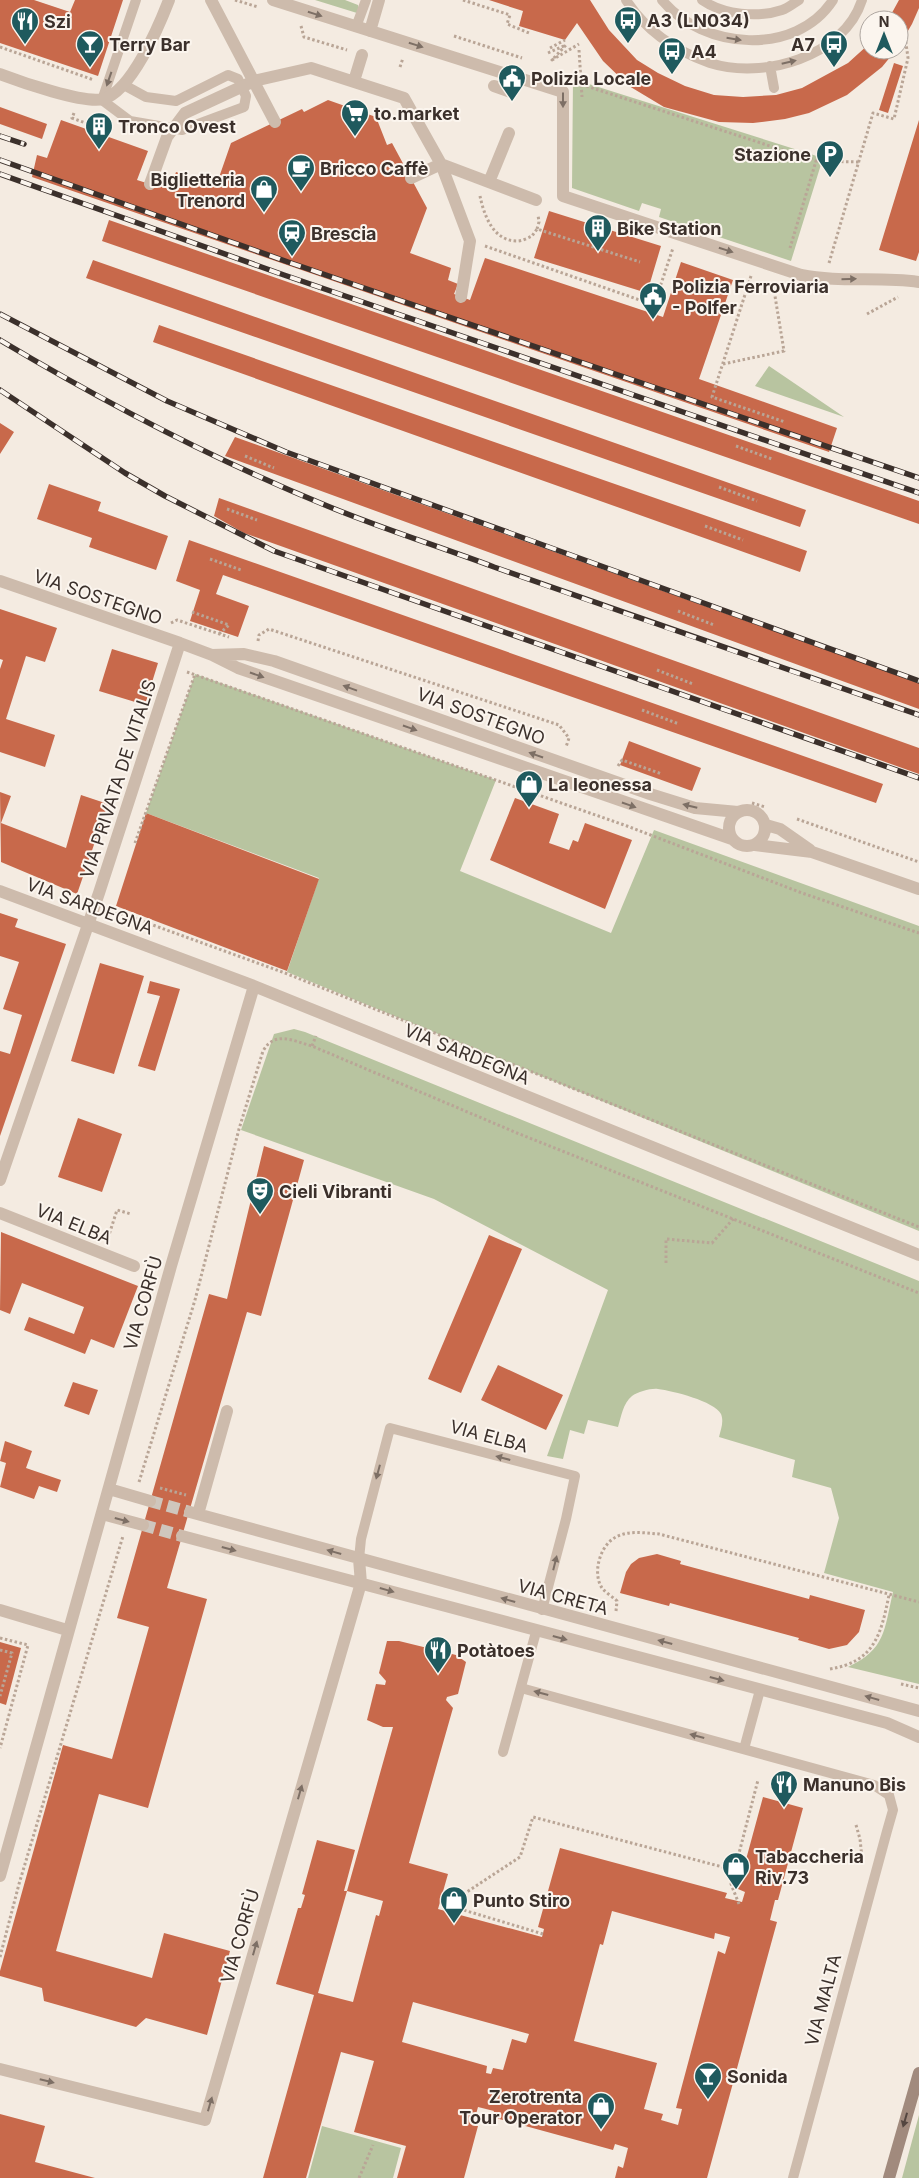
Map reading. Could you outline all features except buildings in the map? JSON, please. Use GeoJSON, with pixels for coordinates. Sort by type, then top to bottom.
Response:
{"type":"FeatureCollection","features":[{"type":"Feature","properties":{"kind":"street"},"geometry":{"type":"LineString","coordinates":[[0,74],[78,98],[102,100],[118,92],[130,79],[169,0]]}},
{"type":"Feature","properties":{"kind":"street"},"geometry":{"type":"LineString","coordinates":[[212,0],[211,2],[248,84],[275,122]]}},
{"type":"Feature","properties":{"kind":"street"},"geometry":{"type":"LineString","coordinates":[[273,0],[563,92],[563,196],[801,274],[824,279],[881,278],[919,282]]}},
{"type":"Feature","properties":{"kind":"street"},"geometry":{"type":"LineString","coordinates":[[370,31],[379,0]]}},
{"type":"Feature","properties":{"kind":"street"},"geometry":{"type":"LineString","coordinates":[[354,81],[362,55]]}},
{"type":"Feature","properties":{"kind":"street"},"geometry":{"type":"LineString","coordinates":[[150,184],[167,137],[185,113],[248,84],[310,68],[404,98],[441,164],[470,241],[461,296]]}},
{"type":"Feature","properties":{"kind":"street"},"geometry":{"type":"LineString","coordinates":[[494,86],[511,92]]}},
{"type":"Feature","properties":{"kind":"street"},"geometry":{"type":"LineString","coordinates":[[488,182],[509,133]]}},
{"type":"Feature","properties":{"kind":"street"},"geometry":{"type":"LineString","coordinates":[[411,178],[441,164],[488,182],[534,206]]}},
{"type":"Feature","properties":{"kind":"street","name":"VIA SOSTEGNO"},"geometry":{"type":"LineString","coordinates":[[0,582],[180,643],[212,655],[238,668],[732,839],[742,846],[755,845],[812,852],[919,889]]}},
{"type":"Feature","properties":{"kind":"street","name":"VIA PRIVATA DE VITALIS"},"geometry":{"type":"LineString","coordinates":[[0,1180],[88,926],[180,643]]}},
{"type":"Feature","properties":{"kind":"street","name":"VIA SOSTEGNO"},"geometry":{"type":"LineString","coordinates":[[212,655],[244,654],[274,661],[650,794],[695,808],[738,812],[750,809],[764,819],[766,825],[780,829],[812,852]]}},
{"type":"Feature","properties":{"kind":"street"},"geometry":{"type":"LineString","coordinates":[[732,839],[729,833],[730,821],[738,812]]}},
{"type":"Feature","properties":{"kind":"street"},"geometry":{"type":"LineString","coordinates":[[755,845],[764,836],[766,825]]}},
{"type":"Feature","properties":{"kind":"street","name":"VIA SARDEGNA"},"geometry":{"type":"LineString","coordinates":[[0,891],[88,926],[116,933],[254,986],[919,1255]]}},
{"type":"Feature","properties":{"kind":"street","name":"VIA CORFÙ"},"geometry":{"type":"LineString","coordinates":[[0,1876],[67,1630],[102,1514],[171,1266],[254,986]]}},
{"type":"Feature","properties":{"kind":"street","name":"VIA ELBA"},"geometry":{"type":"LineString","coordinates":[[0,1214],[134,1266]]}},
{"type":"Feature","properties":{"kind":"street","name":"VIA CRETA"},"geometry":{"type":"LineString","coordinates":[[227,1411],[194,1513],[542,1610],[747,1663],[919,1711]]}},
{"type":"Feature","properties":{"kind":"street"},"geometry":{"type":"LineString","coordinates":[[109,1489],[150,1500]]}},
{"type":"Feature","properties":{"kind":"street"},"geometry":{"type":"LineString","coordinates":[[102,1514],[143,1525]]}},
{"type":"Feature","properties":{"kind":"street"},"geometry":{"type":"LineString","coordinates":[[182,1536],[536,1632],[887,1723],[919,1737]]}},
{"type":"Feature","properties":{"kind":"street","name":"VIA CORFÙ"},"geometry":{"type":"LineString","coordinates":[[0,2068],[205,2120],[361,1583],[359,1559]]}},
{"type":"Feature","properties":{"kind":"street"},"geometry":{"type":"LineString","coordinates":[[0,1610],[67,1630]]}},
{"type":"Feature","properties":{"kind":"street"},"geometry":{"type":"LineString","coordinates":[[536,1632],[542,1610]]}},
{"type":"Feature","properties":{"kind":"street"},"geometry":{"type":"LineString","coordinates":[[888,2178],[919,2073]]}},
{"type":"Feature","properties":{"kind":"lane"},"geometry":{"type":"LineString","coordinates":[[124,85],[146,97],[176,101],[228,76],[248,84],[244,107],[182,130],[130,121],[102,100],[136,0]]}},
{"type":"Feature","properties":{"kind":"lane"},"geometry":{"type":"LineString","coordinates":[[356,27],[366,0]]}},
{"type":"Feature","properties":{"kind":"lane"},"geometry":{"type":"LineString","coordinates":[[626,0],[648,27],[683,52],[712,63],[729,66],[770,66],[794,61],[825,47],[844,32],[858,13],[862,0]]}},
{"type":"Feature","properties":{"kind":"lane"},"geometry":{"type":"LineString","coordinates":[[662,0],[679,16],[697,27],[720,36],[741,40],[768,39],[791,34],[810,25],[825,12],[833,0]]}},
{"type":"Feature","properties":{"kind":"lane"},"geometry":{"type":"LineString","coordinates":[[702,0],[728,11],[754,14],[782,10],[799,0]]}},
{"type":"Feature","properties":{"kind":"lane"},"geometry":{"type":"LineString","coordinates":[[770,66],[774,88]]}},
{"type":"Feature","properties":{"kind":"lane","name":"VIA ELBA"},"geometry":{"type":"LineString","coordinates":[[359,1559],[361,1539],[390,1428],[575,1476],[566,1519],[542,1610]]}},
{"type":"Feature","properties":{"kind":"lane"},"geometry":{"type":"LineString","coordinates":[[503,1752],[536,1632]]}},
{"type":"Feature","properties":{"kind":"lane"},"geometry":{"type":"LineString","coordinates":[[521,1688],[744,1749],[760,1690]]}},
{"type":"Feature","properties":{"kind":"lane","name":"VIA MALTA"},"geometry":{"type":"LineString","coordinates":[[744,1749],[874,1785],[889,1794],[893,1810],[794,2178]]}},
{"type":"Feature","properties":{"kind":"path"},"geometry":{"type":"LineString","coordinates":[[463,0],[510,15],[507,24],[529,33]]}},
{"type":"Feature","properties":{"kind":"path"},"geometry":{"type":"LineString","coordinates":[[454,36],[522,58]]}},
{"type":"Feature","properties":{"kind":"path"},"geometry":{"type":"LineString","coordinates":[[550,48],[566,40]]}},
{"type":"Feature","properties":{"kind":"path"},"geometry":{"type":"LineString","coordinates":[[548,53],[566,45],[552,60],[579,44]]}},
{"type":"Feature","properties":{"kind":"path"},"geometry":{"type":"LineString","coordinates":[[0,47],[99,82]]}},
{"type":"Feature","properties":{"kind":"path"},"geometry":{"type":"LineString","coordinates":[[824,279],[874,113],[894,119],[908,60]]}},
{"type":"Feature","properties":{"kind":"path"},"geometry":{"type":"LineString","coordinates":[[575,82],[816,161],[859,162]]}},
{"type":"Feature","properties":{"kind":"path"},"geometry":{"type":"LineString","coordinates":[[790,248],[816,161]]}},
{"type":"Feature","properties":{"kind":"path"},"geometry":{"type":"LineString","coordinates":[[478,191],[488,221],[498,234],[518,241],[532,236],[537,229],[539,222],[534,206]]}},
{"type":"Feature","properties":{"kind":"path"},"geometry":{"type":"LineString","coordinates":[[537,229],[640,262]]}},
{"type":"Feature","properties":{"kind":"path"},"geometry":{"type":"LineString","coordinates":[[470,241],[654,305],[674,246]]}},
{"type":"Feature","properties":{"kind":"path"},"geometry":{"type":"LineString","coordinates":[[664,243],[682,249]]}},
{"type":"Feature","properties":{"kind":"path"},"geometry":{"type":"LineString","coordinates":[[752,272],[712,397],[785,422]]}},
{"type":"Feature","properties":{"kind":"path"},"geometry":{"type":"LineString","coordinates":[[723,364],[784,351],[773,284]]}},
{"type":"Feature","properties":{"kind":"path"},"geometry":{"type":"LineString","coordinates":[[867,314],[898,296]]}},
{"type":"Feature","properties":{"kind":"path"},"geometry":{"type":"LineString","coordinates":[[736,446],[772,460]]}},
{"type":"Feature","properties":{"kind":"path"},"geometry":{"type":"LineString","coordinates":[[245,456],[274,468]]}},
{"type":"Feature","properties":{"kind":"path"},"geometry":{"type":"LineString","coordinates":[[719,487],[757,501]]}},
{"type":"Feature","properties":{"kind":"path"},"geometry":{"type":"LineString","coordinates":[[227,509],[257,520]]}},
{"type":"Feature","properties":{"kind":"path"},"geometry":{"type":"LineString","coordinates":[[705,526],[744,540]]}},
{"type":"Feature","properties":{"kind":"path"},"geometry":{"type":"LineString","coordinates":[[210,559],[241,570]]}},
{"type":"Feature","properties":{"kind":"path"},"geometry":{"type":"LineString","coordinates":[[678,611],[714,624]]}},
{"type":"Feature","properties":{"kind":"path"},"geometry":{"type":"LineString","coordinates":[[192,612],[229,625],[219,633]]}},
{"type":"Feature","properties":{"kind":"path"},"geometry":{"type":"LineString","coordinates":[[164,626],[177,620],[238,640]]}},
{"type":"Feature","properties":{"kind":"path"},"geometry":{"type":"LineString","coordinates":[[256,646],[259,635],[269,629],[559,725],[569,738],[563,755]]}},
{"type":"Feature","properties":{"kind":"path"},"geometry":{"type":"LineString","coordinates":[[172,669],[195,674],[627,826],[802,893],[919,933]]}},
{"type":"Feature","properties":{"kind":"path"},"geometry":{"type":"LineString","coordinates":[[657,670],[693,684]]}},
{"type":"Feature","properties":{"kind":"path"},"geometry":{"type":"LineString","coordinates":[[133,848],[195,674]]}},
{"type":"Feature","properties":{"kind":"path"},"geometry":{"type":"LineString","coordinates":[[642,710],[679,724]]}},
{"type":"Feature","properties":{"kind":"path"},"geometry":{"type":"LineString","coordinates":[[622,760],[662,774]]}},
{"type":"Feature","properties":{"kind":"path"},"geometry":{"type":"LineString","coordinates":[[744,800],[772,810]]}},
{"type":"Feature","properties":{"kind":"path"},"geometry":{"type":"LineString","coordinates":[[790,816],[919,862]]}},
{"type":"Feature","properties":{"kind":"path"},"geometry":{"type":"LineString","coordinates":[[114,901],[111,909],[285,973],[919,1227]]}},
{"type":"Feature","properties":{"kind":"path"},"geometry":{"type":"LineString","coordinates":[[312,1046],[316,1036]]}},
{"type":"Feature","properties":{"kind":"path"},"geometry":{"type":"LineString","coordinates":[[134,1497],[195,1300],[238,1129],[263,1051],[268,1043],[275,1038],[283,1038],[312,1046],[517,1133],[919,1293]]}},
{"type":"Feature","properties":{"kind":"path"},"geometry":{"type":"LineString","coordinates":[[106,1242],[117,1210],[131,1214]]}},
{"type":"Feature","properties":{"kind":"path"},"geometry":{"type":"LineString","coordinates":[[666,1263],[666,1239],[712,1243],[734,1218]]}},
{"type":"Feature","properties":{"kind":"path"},"geometry":{"type":"LineString","coordinates":[[154,1487],[194,1497]]}},
{"type":"Feature","properties":{"kind":"path"},"geometry":{"type":"LineString","coordinates":[[0,1957],[19,1884],[128,1521]]}},
{"type":"Feature","properties":{"kind":"path"},"geometry":{"type":"LineString","coordinates":[[616,1611],[617,1601],[602,1587],[598,1565],[603,1548],[616,1537],[632,1532],[659,1534],[889,1596],[919,1602]]}},
{"type":"Feature","properties":{"kind":"path"},"geometry":{"type":"LineString","coordinates":[[822,1670],[844,1666],[863,1657],[878,1638],[889,1596]]}},
{"type":"Feature","properties":{"kind":"path"},"geometry":{"type":"LineString","coordinates":[[0,1638],[28,1645],[0,1748]]}},
{"type":"Feature","properties":{"kind":"path"},"geometry":{"type":"LineString","coordinates":[[0,1650],[12,1653],[0,1696]]}},
{"type":"Feature","properties":{"kind":"path"},"geometry":{"type":"LineString","coordinates":[[901,1684],[919,1688]]}},
{"type":"Feature","properties":{"kind":"path"},"geometry":{"type":"LineString","coordinates":[[739,1904],[730,1884],[758,1780]]}},
{"type":"Feature","properties":{"kind":"path"},"geometry":{"type":"LineString","coordinates":[[542,1934],[447,1905],[520,1856],[533,1817],[734,1870]]}},
{"type":"Feature","properties":{"kind":"path"},"geometry":{"type":"LineString","coordinates":[[359,2178],[373,2145]]}},
{"type":"Feature","properties":{"kind":"green space"},"geometry":{"type":"Polygon","coordinates":[[[315,0],[345,0],[358,5],[359,10],[357,13],[315,0]]]}},
{"type":"Feature","properties":{"kind":"green space"},"geometry":{"type":"Polygon","coordinates":[[[573,79],[823,158],[791,261],[659,217],[661,209],[642,203],[639,211],[572,188],[573,79]]]}},
{"type":"Feature","properties":{"kind":"green space"},"geometry":{"type":"Polygon","coordinates":[[[769,366],[844,417],[755,386],[769,366]]]}},
{"type":"Feature","properties":{"kind":"green space"},"geometry":{"type":"Polygon","coordinates":[[[195,674],[496,780],[460,871],[611,933],[654,830],[919,926],[919,1231],[287,972],[319,878],[146,813],[195,674]]]}},
{"type":"Feature","properties":{"kind":"green space"},"geometry":{"type":"Polygon","coordinates":[[[294,1029],[919,1281],[919,1684],[848,1667],[870,1653],[877,1645],[885,1628],[893,1592],[824,1573],[839,1518],[831,1488],[792,1477],[795,1460],[719,1437],[722,1417],[717,1409],[692,1397],[673,1392],[655,1389],[645,1391],[632,1396],[626,1402],[618,1427],[588,1420],[584,1434],[570,1430],[563,1459],[547,1456],[608,1290],[434,1199],[241,1130],[274,1034],[294,1029]]]}},
{"type":"Feature","properties":{"kind":"green space"},"geometry":{"type":"Polygon","coordinates":[[[919,2115],[919,2178],[902,2178],[919,2115]]]}},
{"type":"Feature","properties":{"kind":"green space"},"geometry":{"type":"Polygon","coordinates":[[[322,2126],[401,2148],[393,2178],[308,2178],[322,2126]]]}},
{"type":"Feature","properties":{"kind":"tunnel"},"geometry":{"type":"LineString","coordinates":[[150,1501],[190,1512]]}},
{"type":"Feature","properties":{"kind":"tunnel"},"geometry":{"type":"LineString","coordinates":[[143,1525],[182,1536]]}},
{"type":"Feature","properties":{"kind":"railway"},"geometry":{"type":"LineString","coordinates":[[0,136],[24,144]]}},
{"type":"Feature","properties":{"kind":"railway"},"geometry":{"type":"LineString","coordinates":[[0,160],[288,262],[919,478]]}},
{"type":"Feature","properties":{"kind":"railway"},"geometry":{"type":"LineString","coordinates":[[0,174],[284,275],[919,493]]}},
{"type":"Feature","properties":{"kind":"railway"},"geometry":{"type":"LineString","coordinates":[[0,314],[167,401],[286,452],[919,681]]}},
{"type":"Feature","properties":{"kind":"railway"},"geometry":{"type":"LineString","coordinates":[[0,340],[119,407],[200,449],[325,505],[494,567],[919,715]]}},
{"type":"Feature","properties":{"kind":"railway"},"geometry":{"type":"LineString","coordinates":[[0,390],[125,473],[165,496],[274,551],[919,778]]}},
{"type":"Feature","properties":{"kind":"place","name":"A3 (LN034)"},"geometry":{"type":"Point","coordinates":[628,44]}},
{"type":"Feature","properties":{"kind":"place","name":"Szi"},"geometry":{"type":"Point","coordinates":[25,45]}},
{"type":"Feature","properties":{"kind":"place","name":"Terry Bar"},"geometry":{"type":"Point","coordinates":[90,68]}},
{"type":"Feature","properties":{"kind":"place","name":"A7"},"geometry":{"type":"Point","coordinates":[834,68]}},
{"type":"Feature","properties":{"kind":"place","name":"A4"},"geometry":{"type":"Point","coordinates":[672,75]}},
{"type":"Feature","properties":{"kind":"place","name":"Polizia Locale"},"geometry":{"type":"Point","coordinates":[512,102]}},
{"type":"Feature","properties":{"kind":"place","name":"to.market"},"geometry":{"type":"Point","coordinates":[355,137]}},
{"type":"Feature","properties":{"kind":"place","name":"Tronco Ovest"},"geometry":{"type":"Point","coordinates":[99,150]}},
{"type":"Feature","properties":{"kind":"place","name":"Stazione"},"geometry":{"type":"Point","coordinates":[830,178]}},
{"type":"Feature","properties":{"kind":"place","name":"Bricco Caffè"},"geometry":{"type":"Point","coordinates":[301,192]}},
{"type":"Feature","properties":{"kind":"place","name":"Biglietteria Trenord"},"geometry":{"type":"Point","coordinates":[264,213]}},
{"type":"Feature","properties":{"kind":"place","name":"Bike Station"},"geometry":{"type":"Point","coordinates":[598,252]}},
{"type":"Feature","properties":{"kind":"place","name":"Brescia"},"geometry":{"type":"Point","coordinates":[292,257]}},
{"type":"Feature","properties":{"kind":"place","name":"Polizia Ferroviaria - Polfer"},"geometry":{"type":"Point","coordinates":[653,320]}},
{"type":"Feature","properties":{"kind":"place","name":"La leonessa"},"geometry":{"type":"Point","coordinates":[529,808]}},
{"type":"Feature","properties":{"kind":"place","name":"Cieli Vibranti"},"geometry":{"type":"Point","coordinates":[260,1215]}},
{"type":"Feature","properties":{"kind":"place","name":"Potàtoes"},"geometry":{"type":"Point","coordinates":[438,1674]}},
{"type":"Feature","properties":{"kind":"place","name":"Manuno Bis"},"geometry":{"type":"Point","coordinates":[784,1808]}},
{"type":"Feature","properties":{"kind":"place","name":"Tabaccheria Riv.73"},"geometry":{"type":"Point","coordinates":[736,1890]}},
{"type":"Feature","properties":{"kind":"place","name":"Punto Stiro"},"geometry":{"type":"Point","coordinates":[454,1924]}},
{"type":"Feature","properties":{"kind":"place","name":"Sonida"},"geometry":{"type":"Point","coordinates":[708,2100]}},
{"type":"Feature","properties":{"kind":"place","name":"Zerotrenta Tour Operator"},"geometry":{"type":"Point","coordinates":[601,2130]}}]}
